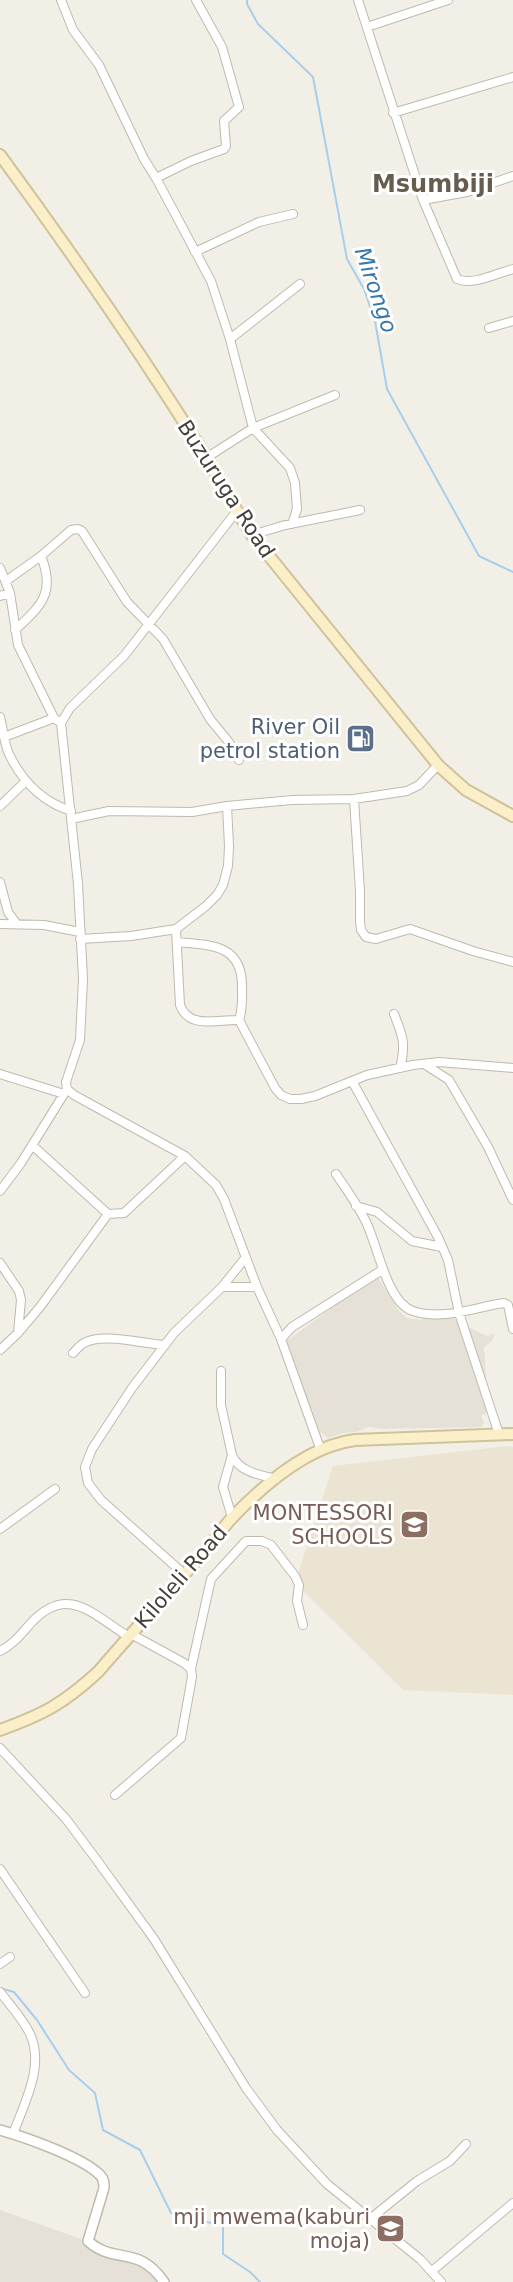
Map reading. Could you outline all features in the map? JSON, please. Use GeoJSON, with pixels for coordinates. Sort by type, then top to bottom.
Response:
{"type":"FeatureCollection","features":[{"type":"Feature","properties":{"kind":"main road","name":"Buzuruga Road"},"geometry":{"type":"LineString","coordinates":[[0,155],[92,284],[206,458],[236,512],[252,535],[438,765],[466,790],[511,812]]}},
{"type":"Feature","properties":{"kind":"main road","name":"Kiloleli Road"},"geometry":{"type":"LineString","coordinates":[[0,1730],[46,1712],[74,1695],[130,1636],[232,1517],[297,1462],[320,1448],[338,1442],[355,1440],[513,1434]]}},
{"type":"Feature","properties":{"kind":"street"},"geometry":{"type":"LineString","coordinates":[[61,0],[73,30],[99,65],[144,159],[211,281],[231,339],[253,428],[290,468],[297,496],[297,509],[292,524]]}},
{"type":"Feature","properties":{"kind":"street"},"geometry":{"type":"LineString","coordinates":[[156,178],[191,161],[224,149],[226,146],[224,121],[239,107],[222,47],[196,0]]}},
{"type":"Feature","properties":{"kind":"street"},"geometry":{"type":"LineString","coordinates":[[358,0],[423,200],[457,279],[472,280],[513,269]]}},
{"type":"Feature","properties":{"kind":"street"},"geometry":{"type":"LineString","coordinates":[[367,27],[448,0]]}},
{"type":"Feature","properties":{"kind":"street"},"geometry":{"type":"LineString","coordinates":[[393,113],[513,76]]}},
{"type":"Feature","properties":{"kind":"street"},"geometry":{"type":"LineString","coordinates":[[423,200],[466,192],[513,176]]}},
{"type":"Feature","properties":{"kind":"street"},"geometry":{"type":"LineString","coordinates":[[195,252],[259,222],[293,213]]}},
{"type":"Feature","properties":{"kind":"street"},"geometry":{"type":"LineString","coordinates":[[231,339],[300,284]]}},
{"type":"Feature","properties":{"kind":"street"},"geometry":{"type":"LineString","coordinates":[[489,328],[513,321]]}},
{"type":"Feature","properties":{"kind":"street"},"geometry":{"type":"LineString","coordinates":[[206,458],[253,428],[335,395]]}},
{"type":"Feature","properties":{"kind":"street"},"geometry":{"type":"LineString","coordinates":[[252,535],[360,510]]}},
{"type":"Feature","properties":{"kind":"street"},"geometry":{"type":"LineString","coordinates":[[4,737],[58,721],[124,656],[236,512]]}},
{"type":"Feature","properties":{"kind":"street"},"geometry":{"type":"LineString","coordinates":[[6,581],[41,556],[71,530],[82,531],[127,602],[163,639],[210,719],[240,760]]}},
{"type":"Feature","properties":{"kind":"street"},"geometry":{"type":"LineString","coordinates":[[15,630],[32,614],[45,596],[48,577],[41,556]]}},
{"type":"Feature","properties":{"kind":"street"},"geometry":{"type":"LineString","coordinates":[[0,568],[10,593],[18,645],[58,721],[71,815],[83,979],[82,1019],[78,1047],[66,1082],[66,1091],[0,1191]]}},
{"type":"Feature","properties":{"kind":"street"},"geometry":{"type":"LineString","coordinates":[[0,596],[10,593]]}},
{"type":"Feature","properties":{"kind":"street"},"geometry":{"type":"LineString","coordinates":[[0,717],[9,754],[26,781],[49,802],[71,815],[109,811],[192,812],[292,800],[354,799],[412,790],[438,765]]}},
{"type":"Feature","properties":{"kind":"street"},"geometry":{"type":"LineString","coordinates":[[0,806],[26,781]]}},
{"type":"Feature","properties":{"kind":"street"},"geometry":{"type":"LineString","coordinates":[[354,799],[360,921],[361,930],[366,937],[376,939],[410,929],[513,962]]}},
{"type":"Feature","properties":{"kind":"street"},"geometry":{"type":"LineString","coordinates":[[0,924],[44,925],[80,935],[131,936],[176,930],[206,906],[223,885],[229,846],[227,806]]}},
{"type":"Feature","properties":{"kind":"street"},"geometry":{"type":"LineString","coordinates":[[0,882],[8,912],[16,923]]}},
{"type":"Feature","properties":{"kind":"street"},"geometry":{"type":"LineString","coordinates":[[176,930],[182,1010],[200,1022],[239,1020]]}},
{"type":"Feature","properties":{"kind":"street"},"geometry":{"type":"LineString","coordinates":[[177,942],[213,946],[234,956],[242,978],[242,1007],[239,1020],[275,1088],[281,1095],[290,1099],[315,1096],[351,1081],[424,1064],[439,1062],[513,1068]]}},
{"type":"Feature","properties":{"kind":"street"},"geometry":{"type":"LineString","coordinates":[[394,1014],[404,1041],[400,1068]]}},
{"type":"Feature","properties":{"kind":"street"},"geometry":{"type":"LineString","coordinates":[[424,1064],[449,1080],[488,1147],[513,1200]]}},
{"type":"Feature","properties":{"kind":"street"},"geometry":{"type":"LineString","coordinates":[[0,1074],[66,1091],[185,1156],[216,1185],[224,1199],[257,1287],[281,1339],[320,1448]]}},
{"type":"Feature","properties":{"kind":"street"},"geometry":{"type":"LineString","coordinates":[[351,1081],[430,1221],[448,1260],[459,1312],[500,1434]]}},
{"type":"Feature","properties":{"kind":"street"},"geometry":{"type":"LineString","coordinates":[[32,1145],[108,1214],[124,1213],[185,1156]]}},
{"type":"Feature","properties":{"kind":"street"},"geometry":{"type":"LineString","coordinates":[[336,1174],[365,1220],[385,1279],[412,1311],[459,1312],[506,1303],[513,1329]]}},
{"type":"Feature","properties":{"kind":"street"},"geometry":{"type":"LineString","coordinates":[[356,1206],[377,1212],[412,1241],[442,1247]]}},
{"type":"Feature","properties":{"kind":"street"},"geometry":{"type":"LineString","coordinates":[[0,1350],[18,1333],[108,1214]]}},
{"type":"Feature","properties":{"kind":"street"},"geometry":{"type":"LineString","coordinates":[[184,1574],[101,1500],[88,1483],[85,1467],[92,1449],[132,1388],[174,1333],[222,1287],[246,1257]]}},
{"type":"Feature","properties":{"kind":"street"},"geometry":{"type":"LineString","coordinates":[[0,1263],[19,1291],[21,1300],[18,1333]]}},
{"type":"Feature","properties":{"kind":"street"},"geometry":{"type":"LineString","coordinates":[[281,1339],[292,1327],[382,1270]]}},
{"type":"Feature","properties":{"kind":"street"},"geometry":{"type":"LineString","coordinates":[[222,1287],[257,1287]]}},
{"type":"Feature","properties":{"kind":"street"},"geometry":{"type":"LineString","coordinates":[[73,1353],[83,1343],[107,1338],[165,1345]]}},
{"type":"Feature","properties":{"kind":"street"},"geometry":{"type":"LineString","coordinates":[[221,1371],[221,1405],[234,1461],[247,1470],[276,1479]]}},
{"type":"Feature","properties":{"kind":"street"},"geometry":{"type":"LineString","coordinates":[[232,1455],[224,1487],[232,1517]]}},
{"type":"Feature","properties":{"kind":"street"},"geometry":{"type":"LineString","coordinates":[[0,1529],[55,1489]]}},
{"type":"Feature","properties":{"kind":"street"},"geometry":{"type":"LineString","coordinates":[[115,1795],[181,1738],[190,1689],[191,1669],[211,1579],[246,1541],[262,1541],[271,1545],[295,1576],[299,1585],[297,1601],[303,1625]]}},
{"type":"Feature","properties":{"kind":"street"},"geometry":{"type":"LineString","coordinates":[[0,1651],[16,1640],[41,1613],[51,1606],[66,1602],[83,1608],[191,1669]]}},
{"type":"Feature","properties":{"kind":"street"},"geometry":{"type":"LineString","coordinates":[[0,1748],[66,1819],[154,1939],[260,2108],[327,2184],[398,2240],[441,2282]]}},
{"type":"Feature","properties":{"kind":"street"},"geometry":{"type":"LineString","coordinates":[[0,1869],[85,1993]]}},
{"type":"Feature","properties":{"kind":"street"},"geometry":{"type":"LineString","coordinates":[[0,1964],[10,1958]]}},
{"type":"Feature","properties":{"kind":"street"},"geometry":{"type":"LineString","coordinates":[[0,1992],[31,2037],[36,2062],[13,2134]]}},
{"type":"Feature","properties":{"kind":"street"},"geometry":{"type":"LineString","coordinates":[[0,2130],[27,2138],[99,2174],[104,2179],[104,2188],[88,2238],[89,2242],[105,2251],[143,2260],[154,2268],[164,2282]]}},
{"type":"Feature","properties":{"kind":"street"},"geometry":{"type":"LineString","coordinates":[[370,2219],[417,2181],[450,2161],[466,2144]]}},
{"type":"Feature","properties":{"kind":"street"},"geometry":{"type":"LineString","coordinates":[[432,2271],[513,2203]]}},
{"type":"Feature","properties":{"kind":"shaded area"},"geometry":{"type":"Polygon","coordinates":[[[378,1277],[399,1311],[407,1318],[421,1320],[428,1315],[448,1315],[488,1336],[495,1333],[492,1341],[484,1347],[486,1376],[483,1387],[490,1406],[487,1413],[481,1416],[484,1422],[481,1427],[383,1429],[369,1427],[328,1438],[319,1431],[284,1343],[333,1307],[349,1292],[378,1277]]]}},
{"type":"Feature","properties":{"kind":"shaded area","name":"MONTESSORI SCHOOLS"},"geometry":{"type":"Polygon","coordinates":[[[513,1447],[513,1695],[403,1690],[295,1583],[333,1466],[513,1447]]]}},
{"type":"Feature","properties":{"kind":"shaded area"},"geometry":{"type":"Polygon","coordinates":[[[0,2210],[81,2239],[108,2254],[143,2266],[159,2282],[0,2282],[0,2210]]]}},
{"type":"Feature","properties":{"kind":"waterway","name":"Mirongo"},"geometry":{"type":"LineString","coordinates":[[247,0],[258,24],[313,77],[347,259],[364,289],[375,321],[387,389],[479,556],[513,572]]}},
{"type":"Feature","properties":{"kind":"waterway"},"geometry":{"type":"LineString","coordinates":[[0,1988],[14,1992],[37,2020],[69,2070],[95,2093],[103,2130],[140,2150],[171,2213],[223,2226],[223,2254],[250,2272],[260,2282]]}},
{"type":"Feature","properties":{"kind":"place","name":"River Oil petrol station"},"geometry":{"type":"Point","coordinates":[361,739]}},
{"type":"Feature","properties":{"kind":"place","name":"MONTESSORI SCHOOLS"},"geometry":{"type":"Point","coordinates":[414,1525]}},
{"type":"Feature","properties":{"kind":"place","name":"mji mwema(kaburi moja)"},"geometry":{"type":"Point","coordinates":[391,2229]}},
{"type":"Feature","properties":{"kind":"district","name":"Msumbiji"},"geometry":{"type":"Point","coordinates":[433,184]}}]}
